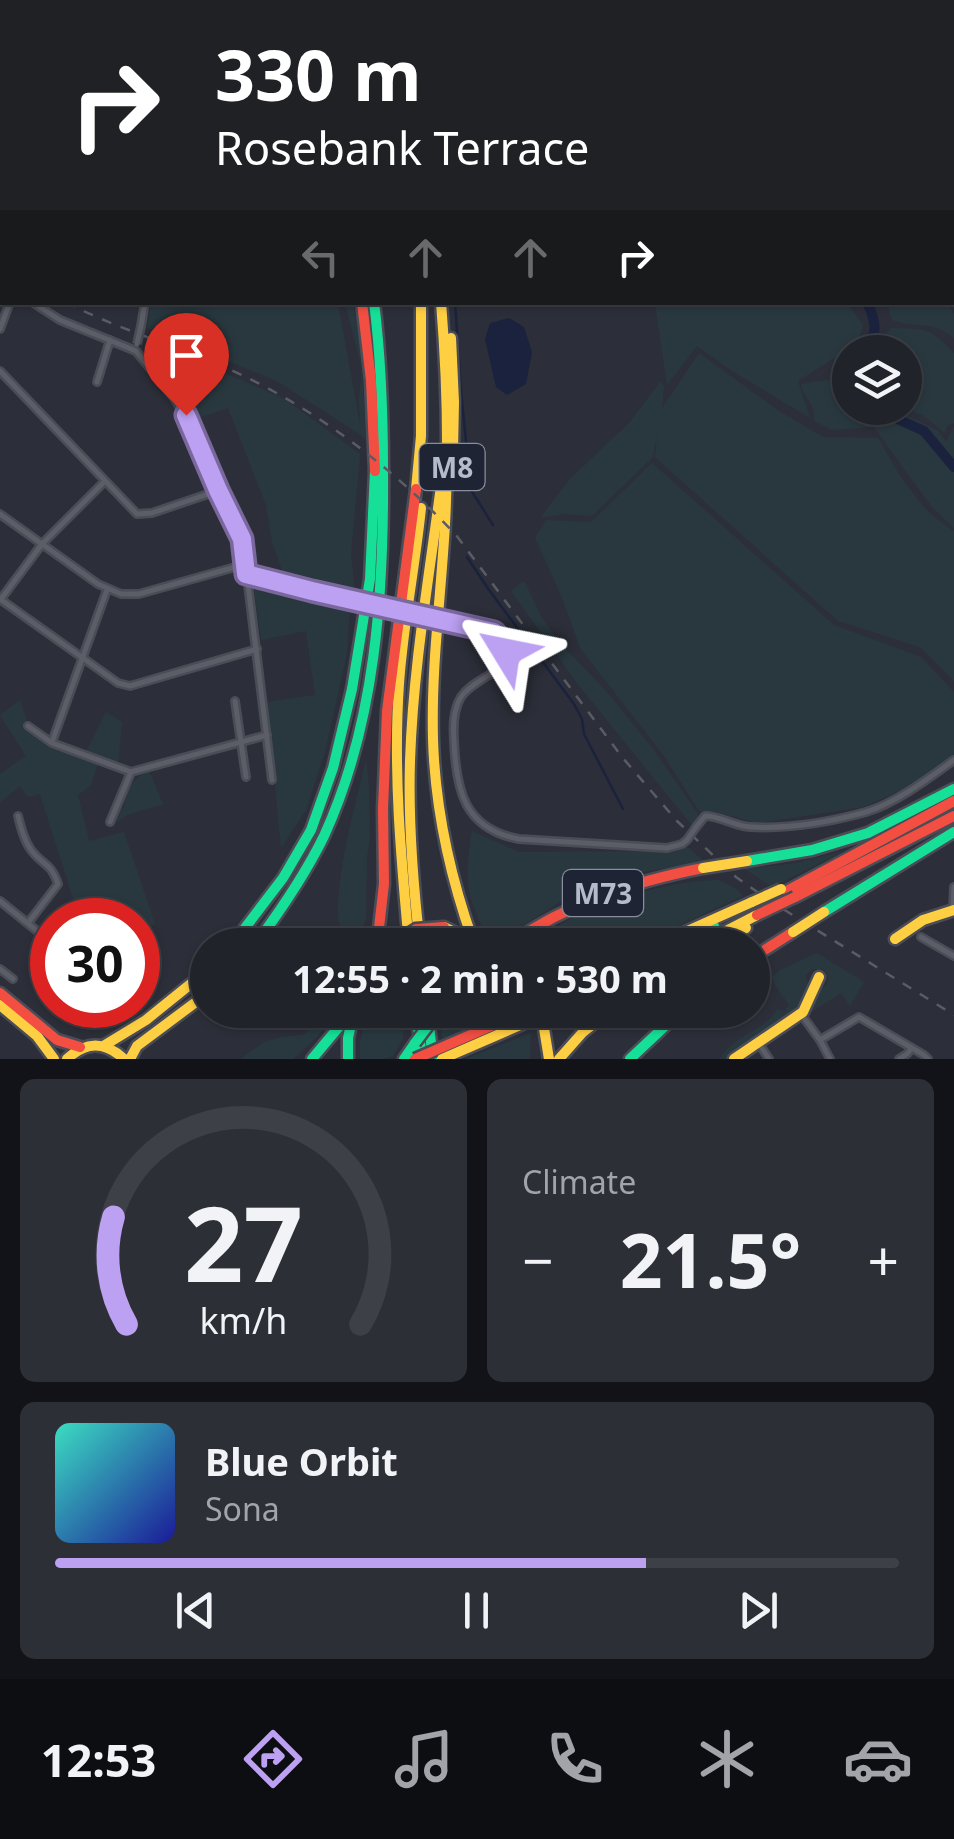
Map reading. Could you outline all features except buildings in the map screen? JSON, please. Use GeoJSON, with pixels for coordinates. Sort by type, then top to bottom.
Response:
{"type":"FeatureCollection","features":[{"type":"Feature","properties":{"kind":"main road"},"geometry":{"type":"LineString","coordinates":[[245,928],[283,878],[310,830],[332,768],[352,689],[370,579],[375,470],[362,305]]}},
{"type":"Feature","properties":{"kind":"main road"},"geometry":{"type":"LineString","coordinates":[[269,928],[295,892],[325,838],[350,770],[366,693],[381,580],[384,495],[374,305]]}},
{"type":"Feature","properties":{"kind":"main road","name":"M8"},"geometry":{"type":"LineString","coordinates":[[380,928],[395,681],[420,522],[428,406],[421,305]]}},
{"type":"Feature","properties":{"kind":"main road","name":"M8"},"geometry":{"type":"LineString","coordinates":[[384,848],[388,698],[421,436],[421,305]]}},
{"type":"Feature","properties":{"kind":"main road","name":"M8"},"geometry":{"type":"LineString","coordinates":[[444,305],[448,474],[433,737],[448,854],[471,928]]}},
{"type":"Feature","properties":{"kind":"main road","name":"M8"},"geometry":{"type":"LineString","coordinates":[[437,632],[453,462],[454,387],[444,305]]}},
{"type":"Feature","properties":{"kind":"main road","name":"M8"},"geometry":{"type":"LineString","coordinates":[[418,928],[410,758],[446,420]]}},
{"type":"Feature","properties":{"kind":"main road","name":"M8"},"geometry":{"type":"LineString","coordinates":[[408,928],[396,782],[400,682],[409,598]]}},
{"type":"Feature","properties":{"kind":"main road","name":"M73"},"geometry":{"type":"LineString","coordinates":[[534,928],[615,888],[666,874],[812,850],[868,834],[954,789]]}},
{"type":"Feature","properties":{"kind":"main road","name":"M73"},"geometry":{"type":"LineString","coordinates":[[727,928],[954,801]]}},
{"type":"Feature","properties":{"kind":"main road","name":"M73"},"geometry":{"type":"LineString","coordinates":[[714,928],[954,816]]}},
{"type":"Feature","properties":{"kind":"main road"},"geometry":{"type":"LineString","coordinates":[[770,946],[954,830]]}},
{"type":"Feature","properties":{"kind":"main road","name":"M73"},"geometry":{"type":"LineString","coordinates":[[705,928],[757,910]]}},
{"type":"Feature","properties":{"kind":"main road","name":"M73"},"geometry":{"type":"LineString","coordinates":[[737,928],[757,910]]}},
{"type":"Feature","properties":{"kind":"main road"},"geometry":{"type":"LineString","coordinates":[[898,931],[929,916],[954,910]]}},
{"type":"Feature","properties":{"kind":"main road","name":"M8"},"geometry":{"type":"LineString","coordinates":[[417,928],[446,928]]}},
{"type":"Feature","properties":{"kind":"main road"},"geometry":{"type":"LineString","coordinates":[[734,1059],[801,1014],[819,977]]}},
{"type":"Feature","properties":{"kind":"main road"},"geometry":{"type":"LineString","coordinates":[[105,1045],[129,1033],[190,984]]}},
{"type":"Feature","properties":{"kind":"main road"},"geometry":{"type":"LineString","coordinates":[[0,993],[58,1040],[80,1047]]}},
{"type":"Feature","properties":{"kind":"main road"},"geometry":{"type":"LineString","coordinates":[[0,1005],[29,1027],[54,1059]]}},
{"type":"Feature","properties":{"kind":"main road"},"geometry":{"type":"LineString","coordinates":[[67,1059],[88,1044],[105,1045],[127,1059],[137,1046],[190,1006]]}},
{"type":"Feature","properties":{"kind":"main road"},"geometry":{"type":"LineString","coordinates":[[312,1059],[340,1028]]}},
{"type":"Feature","properties":{"kind":"main road"},"geometry":{"type":"LineString","coordinates":[[348,1059],[350,1028]]}},
{"type":"Feature","properties":{"kind":"main road"},"geometry":{"type":"LineString","coordinates":[[417,1028],[418,1059],[488,1028]]}},
{"type":"Feature","properties":{"kind":"main road"},"geometry":{"type":"LineString","coordinates":[[404,1059],[427,1028]]}},
{"type":"Feature","properties":{"kind":"main road"},"geometry":{"type":"LineString","coordinates":[[430,1028],[433,1059]]}},
{"type":"Feature","properties":{"kind":"main road"},"geometry":{"type":"LineString","coordinates":[[442,1059],[513,1028]]}},
{"type":"Feature","properties":{"kind":"main road"},"geometry":{"type":"LineString","coordinates":[[545,1028],[548,1059]]}},
{"type":"Feature","properties":{"kind":"main road"},"geometry":{"type":"LineString","coordinates":[[559,1059],[588,1028]]}},
{"type":"Feature","properties":{"kind":"main road"},"geometry":{"type":"LineString","coordinates":[[630,1059],[663,1028]]}},
{"type":"Feature","properties":{"kind":"street"},"geometry":{"type":"LineString","coordinates":[[0,329],[9,305]]}},
{"type":"Feature","properties":{"kind":"street"},"geometry":{"type":"LineString","coordinates":[[37,305],[60,320],[137,347],[186,415],[242,539],[272,780]]}},
{"type":"Feature","properties":{"kind":"street"},"geometry":{"type":"LineString","coordinates":[[137,347],[144,305]]}},
{"type":"Feature","properties":{"kind":"street"},"geometry":{"type":"LineString","coordinates":[[97,382],[110,340]]}},
{"type":"Feature","properties":{"kind":"street"},"geometry":{"type":"LineString","coordinates":[[0,372],[137,514],[145,515],[218,490]]}},
{"type":"Feature","properties":{"kind":"street"},"geometry":{"type":"LineString","coordinates":[[104,482],[42,544],[1,599],[118,683],[130,686],[258,649]]}},
{"type":"Feature","properties":{"kind":"street"},"geometry":{"type":"LineString","coordinates":[[0,514],[106,590],[121,594],[139,594],[246,564]]}},
{"type":"Feature","properties":{"kind":"street"},"geometry":{"type":"LineString","coordinates":[[246,574],[498,635],[506,652],[501,666],[464,692],[454,714],[457,784],[463,801],[480,822],[498,834],[519,839],[667,848],[687,840],[705,816],[746,827],[763,827],[804,824],[869,811],[920,784],[954,760]]}},
{"type":"Feature","properties":{"kind":"street"},"geometry":{"type":"LineString","coordinates":[[52,743],[106,590]]}},
{"type":"Feature","properties":{"kind":"street"},"geometry":{"type":"LineString","coordinates":[[235,700],[246,776]]}},
{"type":"Feature","properties":{"kind":"street"},"geometry":{"type":"LineString","coordinates":[[28,726],[52,743],[130,772],[267,735]]}},
{"type":"Feature","properties":{"kind":"street"},"geometry":{"type":"LineString","coordinates":[[110,822],[130,772]]}},
{"type":"Feature","properties":{"kind":"street"},"geometry":{"type":"LineString","coordinates":[[0,901],[28,924],[58,884],[53,869],[32,852],[18,816]]}},
{"type":"Feature","properties":{"kind":"street"},"geometry":{"type":"LineString","coordinates":[[954,887],[954,910]]}},
{"type":"Feature","properties":{"kind":"street"},"geometry":{"type":"LineString","coordinates":[[936,946],[943,936]]}},
{"type":"Feature","properties":{"kind":"street"},"geometry":{"type":"LineString","coordinates":[[921,937],[954,956]]}},
{"type":"Feature","properties":{"kind":"street"},"geometry":{"type":"LineString","coordinates":[[0,969],[13,980]]}},
{"type":"Feature","properties":{"kind":"street"},"geometry":{"type":"LineString","coordinates":[[801,1014],[830,1059]]}},
{"type":"Feature","properties":{"kind":"street"},"geometry":{"type":"LineString","coordinates":[[820,1040],[859,1018],[928,1059]]}},
{"type":"Feature","properties":{"kind":"street"},"geometry":{"type":"LineString","coordinates":[[758,1042],[769,1059]]}},
{"type":"Feature","properties":{"kind":"street"},"geometry":{"type":"LineString","coordinates":[[900,1059],[912,1048]]}},
{"type":"Feature","properties":{"kind":"shaded area"},"geometry":{"type":"Polygon","coordinates":[[[151,305],[338,305],[360,425],[362,369],[346,305],[353,305],[361,349],[366,442],[277,381],[147,328],[151,305]]]}},
{"type":"Feature","properties":{"kind":"shaded area"},"geometry":{"type":"Polygon","coordinates":[[[655,305],[848,305],[863,325],[860,335],[832,335],[832,359],[798,381],[810,418],[697,346],[667,385],[655,305]]]}},
{"type":"Feature","properties":{"kind":"shaded area"},"geometry":{"type":"Polygon","coordinates":[[[952,305],[954,338],[938,328],[892,320],[888,308],[952,305]]]}},
{"type":"Feature","properties":{"kind":"shaded area"},"geometry":{"type":"Polygon","coordinates":[[[891,328],[927,331],[954,353],[954,423],[947,426],[945,433],[922,415],[922,335],[885,335],[891,328]]]}},
{"type":"Feature","properties":{"kind":"shaded area"},"geometry":{"type":"Polygon","coordinates":[[[144,339],[283,398],[360,454],[351,553],[355,594],[286,582],[272,542],[266,505],[228,408],[195,419],[144,339]]]}},
{"type":"Feature","properties":{"kind":"shaded area"},"geometry":{"type":"Polygon","coordinates":[[[699,353],[779,411],[823,437],[878,438],[919,502],[954,531],[954,681],[920,647],[838,621],[655,457],[657,434],[653,457],[592,516],[563,514],[540,518],[569,480],[629,423],[661,381],[662,408],[699,353]]]}},
{"type":"Feature","properties":{"kind":"shaded area"},"geometry":{"type":"Polygon","coordinates":[[[832,379],[832,425],[922,423],[937,430],[946,442],[954,426],[954,528],[932,507],[874,427],[832,430],[814,421],[801,384],[832,379]]]}},
{"type":"Feature","properties":{"kind":"shaded area"},"geometry":{"type":"Polygon","coordinates":[[[652,463],[834,625],[921,657],[954,692],[954,758],[921,782],[863,807],[758,823],[699,811],[664,756],[580,648],[535,538],[546,520],[591,522],[652,463]]]}},
{"type":"Feature","properties":{"kind":"shaded area"},"geometry":{"type":"Polygon","coordinates":[[[524,581],[542,618],[560,643],[653,749],[698,814],[698,820],[691,824],[577,683],[511,591],[524,581]]]}},
{"type":"Feature","properties":{"kind":"shaded area"},"geometry":{"type":"Polygon","coordinates":[[[253,582],[350,606],[347,653],[325,752],[306,810],[281,848],[267,702],[315,695],[306,631],[261,640],[253,582]]]}},
{"type":"Feature","properties":{"kind":"shaded area"},"geometry":{"type":"Polygon","coordinates":[[[20,700],[27,721],[23,729],[52,749],[98,763],[91,785],[78,795],[89,841],[124,832],[146,898],[73,898],[40,794],[28,797],[20,786],[0,802],[0,774],[26,756],[0,715],[20,700]]]}},
{"type":"Feature","properties":{"kind":"shaded area"},"geometry":{"type":"Polygon","coordinates":[[[106,712],[122,722],[118,764],[86,752],[106,712]]]}},
{"type":"Feature","properties":{"kind":"shaded area"},"geometry":{"type":"Polygon","coordinates":[[[366,760],[370,837],[362,928],[340,928],[338,907],[349,833],[366,760]]]}},
{"type":"Feature","properties":{"kind":"shaded area"},"geometry":{"type":"Polygon","coordinates":[[[149,771],[163,804],[115,824],[131,785],[149,771]]]}},
{"type":"Feature","properties":{"kind":"shaded area"},"geometry":{"type":"Polygon","coordinates":[[[472,831],[519,852],[670,851],[688,847],[704,861],[633,874],[562,901],[518,928],[483,928],[469,890],[472,831]]]}},
{"type":"Feature","properties":{"kind":"shaded area"},"geometry":{"type":"Polygon","coordinates":[[[847,850],[772,887],[745,869],[796,863],[847,850]]]}},
{"type":"Feature","properties":{"kind":"shaded area"},"geometry":{"type":"Polygon","coordinates":[[[719,880],[743,896],[673,928],[555,928],[648,890],[719,880]]]}},
{"type":"Feature","properties":{"kind":"shaded area"},"geometry":{"type":"Polygon","coordinates":[[[817,953],[864,982],[850,1006],[841,993],[807,1015],[816,992],[828,980],[823,969],[812,969],[806,975],[809,990],[800,1011],[729,1059],[720,1059],[732,1044],[757,1028],[770,1028],[770,1019],[777,1009],[784,1011],[789,1005],[772,977],[817,953]]]}},
{"type":"Feature","properties":{"kind":"shaded area"},"geometry":{"type":"Polygon","coordinates":[[[310,1028],[324,1028],[293,1059],[240,1059],[264,1042],[303,1035],[310,1028]]]}},
{"type":"Feature","properties":{"kind":"shaded area"},"geometry":{"type":"Polygon","coordinates":[[[364,1028],[403,1028],[403,1038],[393,1056],[383,1059],[360,1059],[364,1028]]]}},
{"type":"Feature","properties":{"kind":"shaded area"},"geometry":{"type":"Polygon","coordinates":[[[441,1028],[468,1028],[442,1039],[441,1028]]]}},
{"type":"Feature","properties":{"kind":"shaded area"},"geometry":{"type":"Polygon","coordinates":[[[531,1033],[530,1059],[465,1059],[531,1033]]]}},
{"type":"Feature","properties":{"kind":"water"},"geometry":{"type":"Polygon","coordinates":[[[509,318],[524,327],[532,352],[526,384],[507,395],[496,387],[485,339],[490,323],[509,318]]]}},
{"type":"Feature","properties":{"kind":"waterway"},"geometry":{"type":"LineString","coordinates":[[455,305],[471,490],[493,525]]}},
{"type":"Feature","properties":{"kind":"waterway"},"geometry":{"type":"LineString","coordinates":[[868,305],[875,328],[873,335]]}},
{"type":"Feature","properties":{"kind":"waterway"},"geometry":{"type":"LineString","coordinates":[[911,425],[924,431],[954,467]]}},
{"type":"Feature","properties":{"kind":"waterway"},"geometry":{"type":"LineString","coordinates":[[467,557],[574,704],[584,734],[623,809]]}},
{"type":"Feature","properties":{"kind":"railway"},"geometry":{"type":"LineString","coordinates":[[72,305],[261,385],[322,421],[379,463],[456,535],[622,757],[677,821],[736,877],[770,901],[954,1015]]}},
{"type":"Feature","properties":{"kind":"traffic: fast"},"geometry":{"type":"LineString","coordinates":[[267,928],[324,836],[342,793],[366,703],[378,609],[383,515],[382,406],[374,305]]}},
{"type":"Feature","properties":{"kind":"traffic: fast"},"geometry":{"type":"LineString","coordinates":[[245,928],[283,878],[311,830],[333,768],[352,689],[370,579],[375,471]]}},
{"type":"Feature","properties":{"kind":"traffic: fast"},"geometry":{"type":"LineString","coordinates":[[747,861],[812,850],[868,833],[954,789]]}},
{"type":"Feature","properties":{"kind":"traffic: fast"},"geometry":{"type":"LineString","coordinates":[[824,912],[954,832]]}},
{"type":"Feature","properties":{"kind":"traffic: fast"},"geometry":{"type":"LineString","coordinates":[[710,928],[714,926]]}},
{"type":"Feature","properties":{"kind":"traffic: fast"},"geometry":{"type":"LineString","coordinates":[[312,1059],[338,1028]]}},
{"type":"Feature","properties":{"kind":"traffic: fast"},"geometry":{"type":"LineString","coordinates":[[348,1059],[350,1028]]}},
{"type":"Feature","properties":{"kind":"traffic: fast"},"geometry":{"type":"LineString","coordinates":[[418,1028],[422,1059]]}},
{"type":"Feature","properties":{"kind":"traffic: fast"},"geometry":{"type":"LineString","coordinates":[[415,1043],[426,1028]]}},
{"type":"Feature","properties":{"kind":"traffic: fast"},"geometry":{"type":"LineString","coordinates":[[429,1028],[433,1059]]}},
{"type":"Feature","properties":{"kind":"traffic: fast"},"geometry":{"type":"LineString","coordinates":[[630,1059],[663,1028]]}},
{"type":"Feature","properties":{"kind":"traffic: fast"},"geometry":{"type":"LineString","coordinates":[[404,1059],[415,1043]]}},
{"type":"Feature","properties":{"kind":"traffic: slow"},"geometry":{"type":"LineString","coordinates":[[416,489],[421,436],[421,305]]}},
{"type":"Feature","properties":{"kind":"traffic: slow"},"geometry":{"type":"LineString","coordinates":[[441,305],[447,468],[433,739],[445,841],[469,928]]}},
{"type":"Feature","properties":{"kind":"traffic: slow"},"geometry":{"type":"LineString","coordinates":[[451,338],[453,451]]}},
{"type":"Feature","properties":{"kind":"traffic: slow"},"geometry":{"type":"LineString","coordinates":[[419,928],[410,761],[418,658],[441,486]]}},
{"type":"Feature","properties":{"kind":"traffic: slow"},"geometry":{"type":"LineString","coordinates":[[408,928],[397,717],[421,508]]}},
{"type":"Feature","properties":{"kind":"traffic: slow"},"geometry":{"type":"LineString","coordinates":[[703,868],[747,861]]}},
{"type":"Feature","properties":{"kind":"traffic: slow"},"geometry":{"type":"LineString","coordinates":[[752,902],[781,889]]}},
{"type":"Feature","properties":{"kind":"traffic: slow"},"geometry":{"type":"LineString","coordinates":[[694,928],[752,902]]}},
{"type":"Feature","properties":{"kind":"traffic: slow"},"geometry":{"type":"LineString","coordinates":[[895,939],[923,920],[954,910]]}},
{"type":"Feature","properties":{"kind":"traffic: slow"},"geometry":{"type":"LineString","coordinates":[[793,932],[824,912]]}},
{"type":"Feature","properties":{"kind":"traffic: slow"},"geometry":{"type":"LineString","coordinates":[[732,928],[757,915]]}},
{"type":"Feature","properties":{"kind":"traffic: slow"},"geometry":{"type":"LineString","coordinates":[[734,1059],[803,1012],[819,977]]}},
{"type":"Feature","properties":{"kind":"traffic: slow"},"geometry":{"type":"LineString","coordinates":[[105,1045],[146,1020],[190,985]]}},
{"type":"Feature","properties":{"kind":"traffic: slow"},"geometry":{"type":"LineString","coordinates":[[0,1005],[37,1036],[54,1059]]}},
{"type":"Feature","properties":{"kind":"traffic: slow"},"geometry":{"type":"LineString","coordinates":[[130,1059],[137,1046],[190,1006]]}},
{"type":"Feature","properties":{"kind":"traffic: slow"},"geometry":{"type":"LineString","coordinates":[[442,1059],[513,1028]]}},
{"type":"Feature","properties":{"kind":"traffic: slow"},"geometry":{"type":"LineString","coordinates":[[544,1028],[549,1059]]}},
{"type":"Feature","properties":{"kind":"traffic: slow"},"geometry":{"type":"LineString","coordinates":[[559,1059],[588,1028]]}},
{"type":"Feature","properties":{"kind":"traffic: slow"},"geometry":{"type":"LineString","coordinates":[[67,1059],[96,1045],[124,1059]]}},
{"type":"Feature","properties":{"kind":"traffic: jam"},"geometry":{"type":"LineString","coordinates":[[362,305],[375,471]]}},
{"type":"Feature","properties":{"kind":"traffic: jam"},"geometry":{"type":"LineString","coordinates":[[379,928],[384,884],[387,711],[416,489]]}},
{"type":"Feature","properties":{"kind":"traffic: jam"},"geometry":{"type":"LineString","coordinates":[[785,892],[954,801]]}},
{"type":"Feature","properties":{"kind":"traffic: jam"},"geometry":{"type":"LineString","coordinates":[[795,897],[954,816]]}},
{"type":"Feature","properties":{"kind":"traffic: jam"},"geometry":{"type":"LineString","coordinates":[[535,928],[601,896],[703,868]]}},
{"type":"Feature","properties":{"kind":"traffic: jam"},"geometry":{"type":"LineString","coordinates":[[757,915],[795,897]]}},
{"type":"Feature","properties":{"kind":"traffic: jam"},"geometry":{"type":"LineString","coordinates":[[430,928],[444,927]]}},
{"type":"Feature","properties":{"kind":"traffic: jam"},"geometry":{"type":"LineString","coordinates":[[770,947],[793,932]]}},
{"type":"Feature","properties":{"kind":"traffic: jam"},"geometry":{"type":"LineString","coordinates":[[0,993],[57,1040],[80,1047]]}},
{"type":"Feature","properties":{"kind":"traffic: jam"},"geometry":{"type":"LineString","coordinates":[[415,1059],[486,1028]]}},
{"type":"Feature","properties":{"kind":"route"},"geometry":{"type":"LineString","coordinates":[[186,415],[244,544],[246,574],[494,632],[506,652]]}}]}
